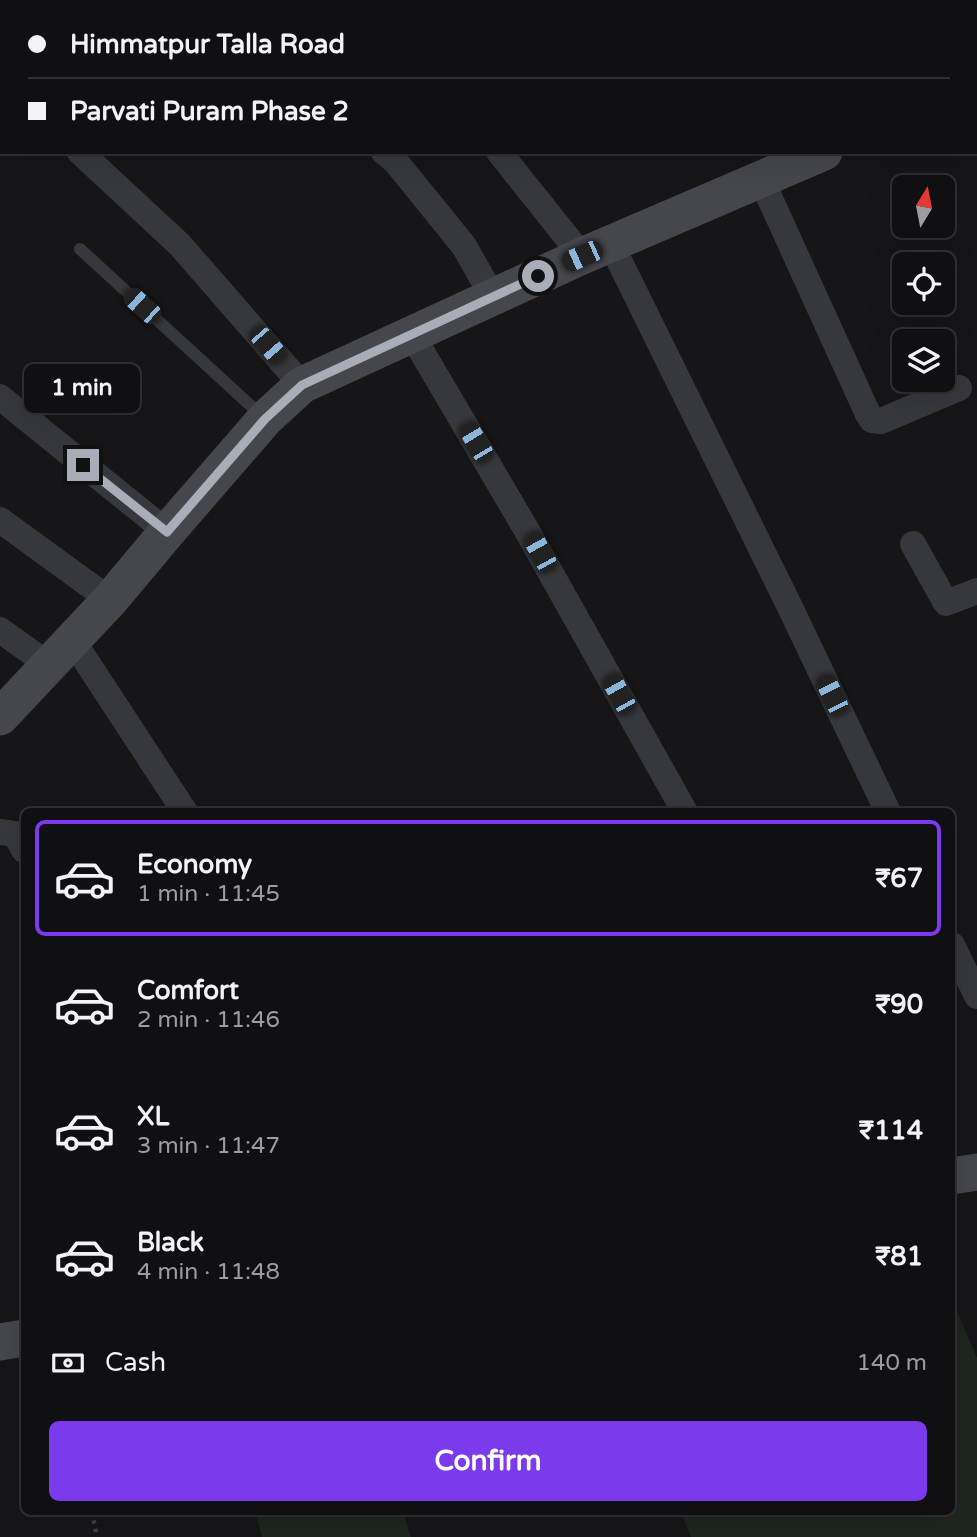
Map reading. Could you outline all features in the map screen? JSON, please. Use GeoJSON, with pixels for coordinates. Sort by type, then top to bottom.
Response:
{"type":"FeatureCollection","features":[{"type":"Feature","properties":{"kind":"street"},"geometry":{"type":"LineString","coordinates":[[82,154],[180,245],[302,385]]}},
{"type":"Feature","properties":{"kind":"street"},"geometry":{"type":"LineString","coordinates":[[386,154],[396,162],[464,246],[493,297]]}},
{"type":"Feature","properties":{"kind":"street"},"geometry":{"type":"LineString","coordinates":[[501,154],[596,250],[788,601],[886,808]]}},
{"type":"Feature","properties":{"kind":"street"},"geometry":{"type":"LineString","coordinates":[[0,717],[110,600],[265,419],[302,385],[790,162],[868,414],[873,420],[881,421],[959,388]]}},
{"type":"Feature","properties":{"kind":"street"},"geometry":{"type":"LineString","coordinates":[[412,335],[526,529],[683,808]]}},
{"type":"Feature","properties":{"kind":"street"},"geometry":{"type":"LineString","coordinates":[[0,397],[167,532]]}},
{"type":"Feature","properties":{"kind":"street"},"geometry":{"type":"LineString","coordinates":[[0,520],[110,600]]}},
{"type":"Feature","properties":{"kind":"street"},"geometry":{"type":"LineString","coordinates":[[913,544],[946,603],[977,591]]}},
{"type":"Feature","properties":{"kind":"street"},"geometry":{"type":"LineString","coordinates":[[0,630],[61,653],[182,808]]}},
{"type":"Feature","properties":{"kind":"street"},"geometry":{"type":"LineString","coordinates":[[0,832],[15,834],[21,845]]}},
{"type":"Feature","properties":{"kind":"street"},"geometry":{"type":"LineString","coordinates":[[955,951],[977,996]]}},
{"type":"Feature","properties":{"kind":"street"},"geometry":{"type":"LineString","coordinates":[[955,1176],[977,1172]]}},
{"type":"Feature","properties":{"kind":"street"},"geometry":{"type":"LineString","coordinates":[[0,1342],[21,1339]]}},
{"type":"Feature","properties":{"kind":"lane"},"geometry":{"type":"LineString","coordinates":[[80,249],[265,419]]}},
{"type":"Feature","properties":{"kind":"path"},"geometry":{"type":"LineString","coordinates":[[93,1515],[97,1537]]}},
{"type":"Feature","properties":{"kind":"shaded area"},"geometry":{"type":"Polygon","coordinates":[[[955,1307],[977,1358],[977,1537],[691,1537],[682,1515],[955,1515],[955,1307]]]}},
{"type":"Feature","properties":{"kind":"shaded area"},"geometry":{"type":"Polygon","coordinates":[[[256,1515],[404,1515],[411,1537],[262,1537],[256,1515]]]}},
{"type":"Feature","properties":{"kind":"route"},"geometry":{"type":"LineString","coordinates":[[83,465],[167,532],[265,419],[302,385],[538,276]]}}]}
